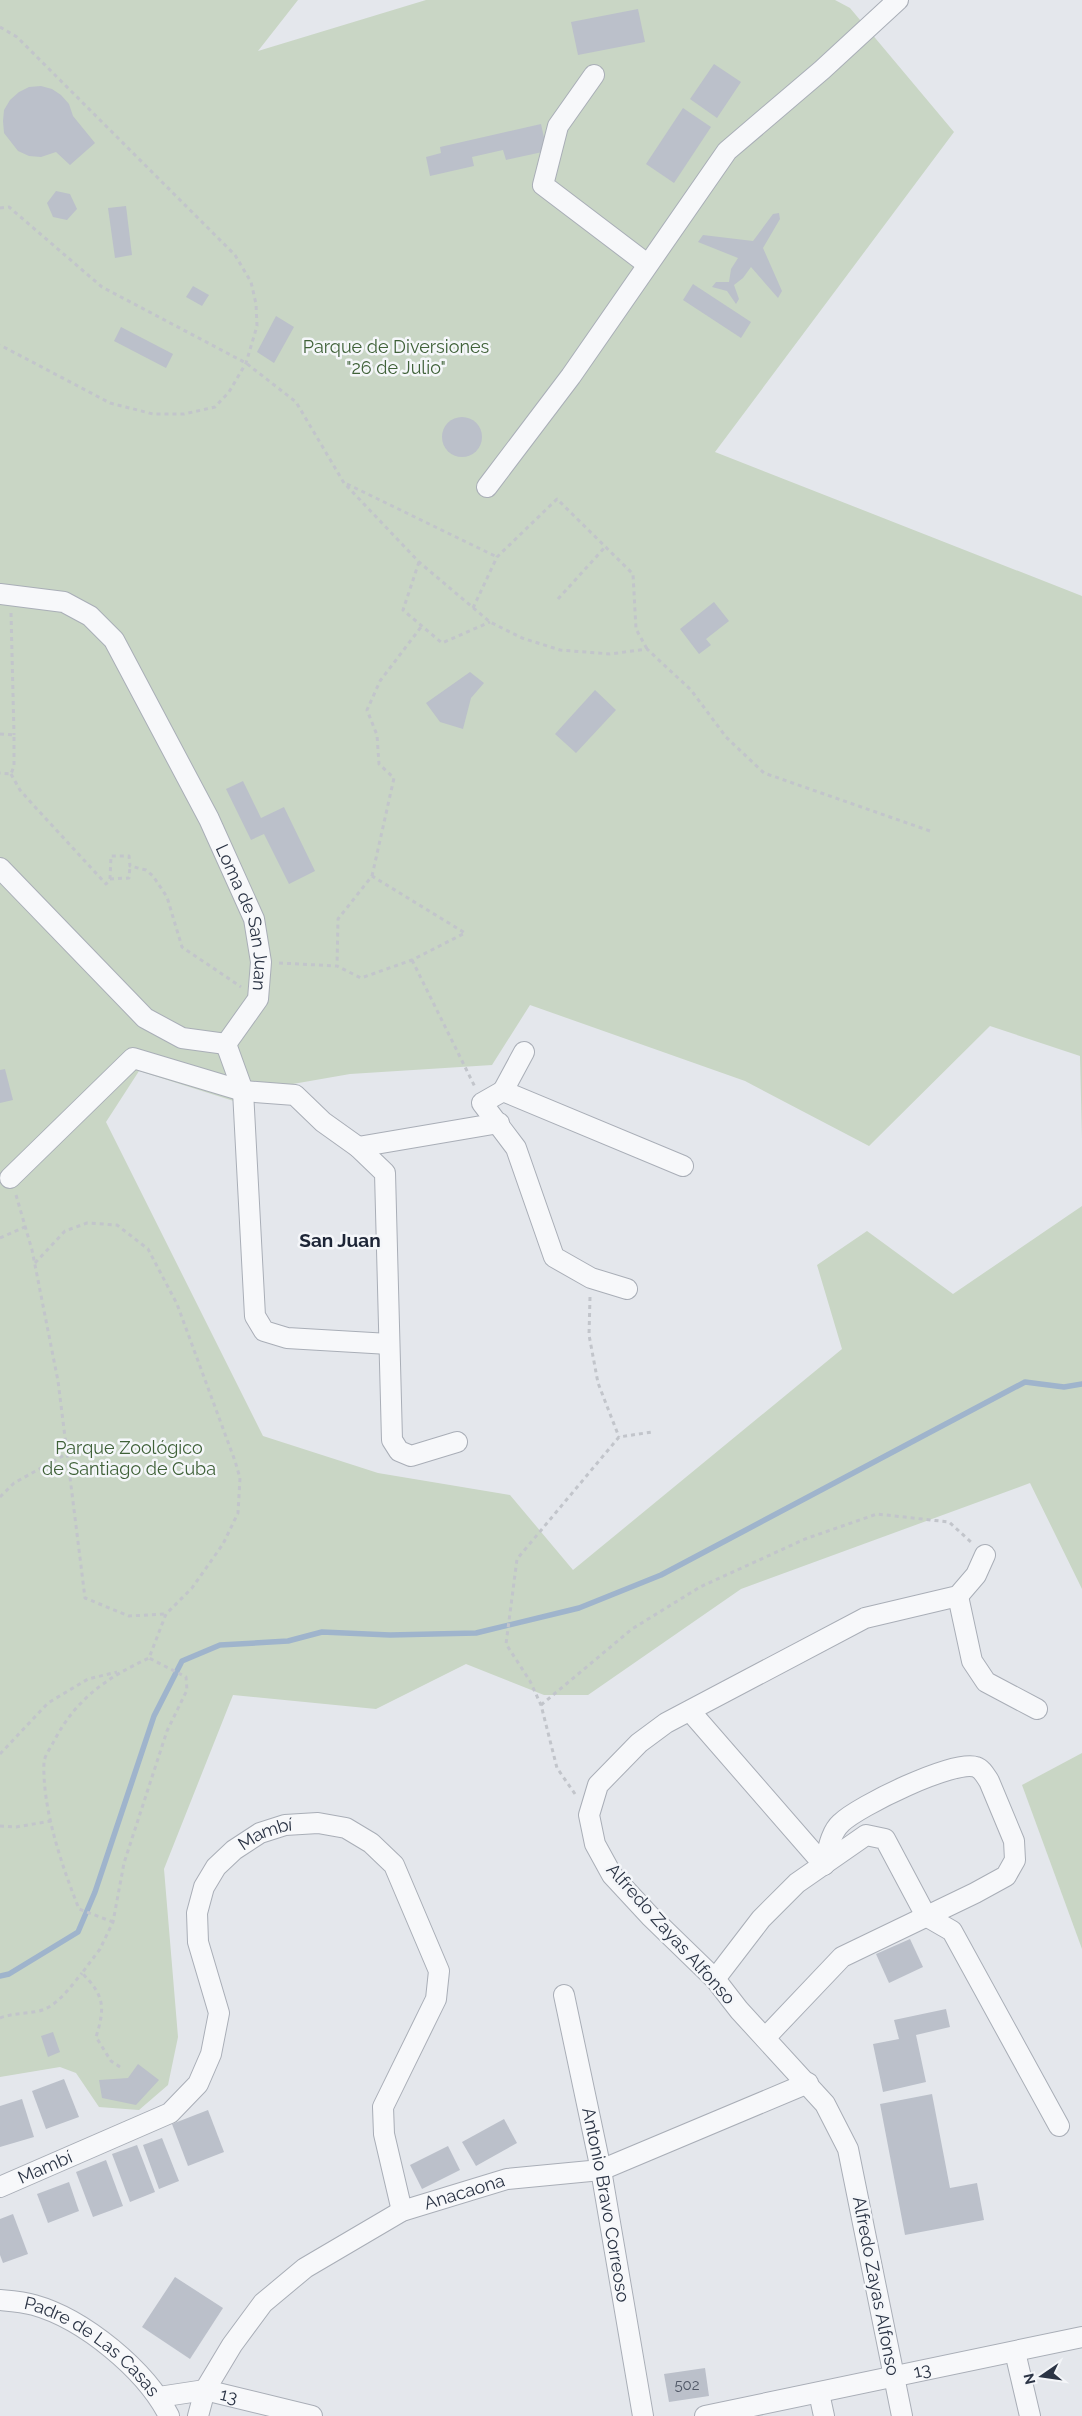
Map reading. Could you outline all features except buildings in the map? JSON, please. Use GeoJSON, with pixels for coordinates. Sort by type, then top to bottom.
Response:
{"type":"FeatureCollection","features":[{"type":"Feature","properties":{"kind":"street"},"geometry":{"type":"LineString","coordinates":[[487,487],[571,376],[727,151],[822,70],[894,3]]}},
{"type":"Feature","properties":{"kind":"street"},"geometry":{"type":"LineString","coordinates":[[594,75],[558,126],[543,185],[647,264]]}},
{"type":"Feature","properties":{"kind":"street","name":"Loma de San Juan"},"geometry":{"type":"LineString","coordinates":[[5,594],[64,602],[90,616],[114,640],[213,828],[254,919],[261,962],[258,999],[226,1044]]}},
{"type":"Feature","properties":{"kind":"street"},"geometry":{"type":"LineString","coordinates":[[0,868],[145,1018],[182,1038],[226,1044],[244,1091],[255,1316],[264,1331],[287,1338],[389,1344]]}},
{"type":"Feature","properties":{"kind":"street"},"geometry":{"type":"LineString","coordinates":[[524,1052],[503,1091],[482,1103],[499,1123],[516,1148],[554,1256],[591,1278],[627,1289]]}},
{"type":"Feature","properties":{"kind":"street"},"geometry":{"type":"LineString","coordinates":[[10,1178],[133,1058],[244,1091],[295,1095],[323,1122],[358,1147],[385,1173],[392,1440],[399,1451],[411,1456],[457,1442]]}},
{"type":"Feature","properties":{"kind":"street"},"geometry":{"type":"LineString","coordinates":[[503,1091],[683,1166]]}},
{"type":"Feature","properties":{"kind":"street"},"geometry":{"type":"LineString","coordinates":[[358,1147],[499,1123]]}},
{"type":"Feature","properties":{"kind":"street"},"geometry":{"type":"LineString","coordinates":[[588,1815],[598,1785],[639,1743],[666,1724],[865,1618],[958,1596],[976,1575],[985,1555]]}},
{"type":"Feature","properties":{"kind":"street"},"geometry":{"type":"LineString","coordinates":[[958,1596],[972,1661],[986,1682],[1037,1709]]}},
{"type":"Feature","properties":{"kind":"street"},"geometry":{"type":"LineString","coordinates":[[690,1711],[824,1865]]}},
{"type":"Feature","properties":{"kind":"street"},"geometry":{"type":"LineString","coordinates":[[765,2038],[842,1957],[975,1893],[1006,1876],[1015,1860],[1014,1841],[984,1772],[977,1767],[956,1768],[926,1778],[881,1798],[852,1814],[834,1830],[824,1865]]}},
{"type":"Feature","properties":{"kind":"street","name":"Alfredo Zayas Alfonso"},"geometry":{"type":"LineString","coordinates":[[588,1815],[595,1844],[612,1875],[656,1922],[715,1979],[765,2038],[826,2104],[848,2149],[902,2416]]}},
{"type":"Feature","properties":{"kind":"street","name":"Mambí"},"geometry":{"type":"LineString","coordinates":[[0,2187],[170,2113],[198,2084],[211,2054],[220,2013],[198,1942],[197,1913],[204,1887],[216,1867],[228,1855],[260,1833],[285,1825],[318,1823],[346,1828],[371,1843],[394,1865],[439,1971],[436,1999],[383,2107],[384,2134],[402,2211]]}},
{"type":"Feature","properties":{"kind":"street"},"geometry":{"type":"LineString","coordinates":[[715,1979],[761,1918],[797,1883],[866,1835],[885,1839],[926,1916],[952,1931],[1059,2126]]}},
{"type":"Feature","properties":{"kind":"street","name":"Antonio Bravo Correoso"},"geometry":{"type":"LineString","coordinates":[[564,1995],[602,2170],[643,2416]]}},
{"type":"Feature","properties":{"kind":"street","name":"Anacaona"},"geometry":{"type":"LineString","coordinates":[[198,2416],[205,2390],[232,2345],[263,2303],[304,2268],[402,2211],[507,2179],[602,2170],[808,2083]]}},
{"type":"Feature","properties":{"kind":"street","name":"Padre de Las Casas"},"geometry":{"type":"LineString","coordinates":[[0,2300],[35,2305],[91,2334],[127,2362],[159,2397],[169,2416]]}},
{"type":"Feature","properties":{"kind":"street","name":"13"},"geometry":{"type":"LineString","coordinates":[[705,2416],[1082,2338]]}},
{"type":"Feature","properties":{"kind":"street"},"geometry":{"type":"LineString","coordinates":[[1015,2352],[1030,2416]]}},
{"type":"Feature","properties":{"kind":"street"},"geometry":{"type":"LineString","coordinates":[[159,2397],[205,2390]]}},
{"type":"Feature","properties":{"kind":"street","name":"13"},"geometry":{"type":"LineString","coordinates":[[205,2390],[312,2416]]}},
{"type":"Feature","properties":{"kind":"street"},"geometry":{"type":"LineString","coordinates":[[819,2393],[824,2416]]}},
{"type":"Feature","properties":{"kind":"path"},"geometry":{"type":"LineString","coordinates":[[0,27],[17,38],[235,255],[252,282],[257,326],[246,363],[229,392],[214,407],[184,414],[153,414],[110,403],[0,345]]}},
{"type":"Feature","properties":{"kind":"path"},"geometry":{"type":"LineString","coordinates":[[0,208],[9,207],[102,287],[246,363],[296,402],[344,483],[419,562],[490,622],[522,638],[560,650],[610,654],[647,649]]}},
{"type":"Feature","properties":{"kind":"path"},"geometry":{"type":"LineString","coordinates":[[344,483],[497,557]]}},
{"type":"Feature","properties":{"kind":"path"},"geometry":{"type":"LineString","coordinates":[[473,608],[497,557],[557,499],[633,574],[636,629],[647,649],[691,690],[726,737],[764,773],[930,831]]}},
{"type":"Feature","properties":{"kind":"path"},"geometry":{"type":"LineString","coordinates":[[558,599],[606,546]]}},
{"type":"Feature","properties":{"kind":"path"},"geometry":{"type":"LineString","coordinates":[[419,562],[404,610],[421,627],[442,643],[490,622]]}},
{"type":"Feature","properties":{"kind":"path"},"geometry":{"type":"LineString","coordinates":[[5,594],[14,735],[14,766],[11,774],[20,790],[106,884],[110,879],[111,856],[129,856],[129,878],[110,879]]}},
{"type":"Feature","properties":{"kind":"path"},"geometry":{"type":"LineString","coordinates":[[337,966],[338,920],[372,876],[394,778],[379,764],[376,735],[367,710],[380,681],[421,627]]}},
{"type":"Feature","properties":{"kind":"path"},"geometry":{"type":"LineString","coordinates":[[0,734],[14,735]]}},
{"type":"Feature","properties":{"kind":"path"},"geometry":{"type":"LineString","coordinates":[[0,773],[11,774]]}},
{"type":"Feature","properties":{"kind":"path"},"geometry":{"type":"LineString","coordinates":[[130,866],[146,870],[153,876],[167,897],[182,947],[258,999]]}},
{"type":"Feature","properties":{"kind":"path"},"geometry":{"type":"LineString","coordinates":[[261,962],[337,966],[361,978],[412,960],[465,933],[372,876]]}},
{"type":"Feature","properties":{"kind":"path"},"geometry":{"type":"LineString","coordinates":[[412,960],[482,1103]]}},
{"type":"Feature","properties":{"kind":"path"},"geometry":{"type":"LineString","coordinates":[[10,1178],[26,1226],[58,1381],[85,1598],[129,1616],[166,1614]]}},
{"type":"Feature","properties":{"kind":"path"},"geometry":{"type":"LineString","coordinates":[[0,1754],[48,1703],[88,1679],[120,1671],[149,1658],[166,1614],[192,1588],[223,1544],[238,1513],[240,1478],[200,1361],[177,1304],[148,1249],[117,1225],[87,1223],[65,1231],[34,1263]]}},
{"type":"Feature","properties":{"kind":"path"},"geometry":{"type":"LineString","coordinates":[[0,1238],[26,1226]]}},
{"type":"Feature","properties":{"kind":"path"},"geometry":{"type":"LineString","coordinates":[[591,1278],[589,1335],[594,1364],[598,1383],[619,1437]]}},
{"type":"Feature","properties":{"kind":"path"},"geometry":{"type":"LineString","coordinates":[[588,1815],[557,1768],[541,1705],[530,1681],[506,1644],[517,1559],[619,1437],[652,1432]]}},
{"type":"Feature","properties":{"kind":"path"},"geometry":{"type":"LineString","coordinates":[[0,1497],[14,1484],[68,1452]]}},
{"type":"Feature","properties":{"kind":"path"},"geometry":{"type":"LineString","coordinates":[[541,1705],[632,1629],[700,1587],[804,1539],[877,1514],[949,1522],[985,1555]]}},
{"type":"Feature","properties":{"kind":"path"},"geometry":{"type":"LineString","coordinates":[[0,2018],[11,2014],[41,2011],[61,1998],[100,1950],[113,1922],[124,1863],[167,1731],[188,1690],[186,1676],[149,1658]]}},
{"type":"Feature","properties":{"kind":"path"},"geometry":{"type":"LineString","coordinates":[[113,1922],[79,1909],[62,1865],[51,1821],[44,1760],[64,1722],[83,1698],[120,1671]]}},
{"type":"Feature","properties":{"kind":"path"},"geometry":{"type":"LineString","coordinates":[[0,1826],[16,1827],[51,1821]]}},
{"type":"Feature","properties":{"kind":"path"},"geometry":{"type":"LineString","coordinates":[[82,1972],[95,1986],[104,2013],[96,2038],[110,2061],[120,2067]]}},
{"type":"Feature","properties":{"kind":"green space","name":"Parque de Diversiones \"26 de Julio\""},"geometry":{"type":"Polygon","coordinates":[[[0,0],[298,0],[258,51],[426,0],[835,0],[850,8],[954,132],[715,452],[1082,596],[1082,1139],[1080,1056],[990,1026],[869,1146],[745,1081],[530,1005],[492,1065],[350,1074],[253,1091],[250,1079],[238,1076],[240,1103],[139,1071],[106,1122],[263,1436],[378,1473],[510,1495],[573,1570],[842,1349],[817,1265],[867,1231],[953,1294],[1082,1206],[1082,1589],[1030,1483],[741,1589],[588,1695],[544,1695],[466,1664],[376,1709],[233,1695],[164,1869],[178,2037],[168,2085],[139,2110],[99,2107],[76,2073],[60,2067],[0,2077],[0,0]]]}},
{"type":"Feature","properties":{"kind":"green space"},"geometry":{"type":"Polygon","coordinates":[[[1082,1753],[1082,1949],[1022,1785],[1082,1753]]]}},
{"type":"Feature","properties":{"kind":"waterway"},"geometry":{"type":"LineString","coordinates":[[0,1976],[9,1974],[78,1932],[95,1892],[154,1716],[182,1661],[220,1645],[288,1641],[322,1632],[390,1635],[476,1633],[579,1608],[661,1575],[1025,1382],[1064,1387],[1082,1384]]}},
{"type":"Feature","properties":{"kind":"district","name":"San Juan"},"geometry":{"type":"Point","coordinates":[340,1240]}},
{"type":"Feature","properties":{"kind":"park label","name":"Parque Zoológico de Santiago de Cuba"},"geometry":{"type":"Point","coordinates":[129,1458]}}]}
